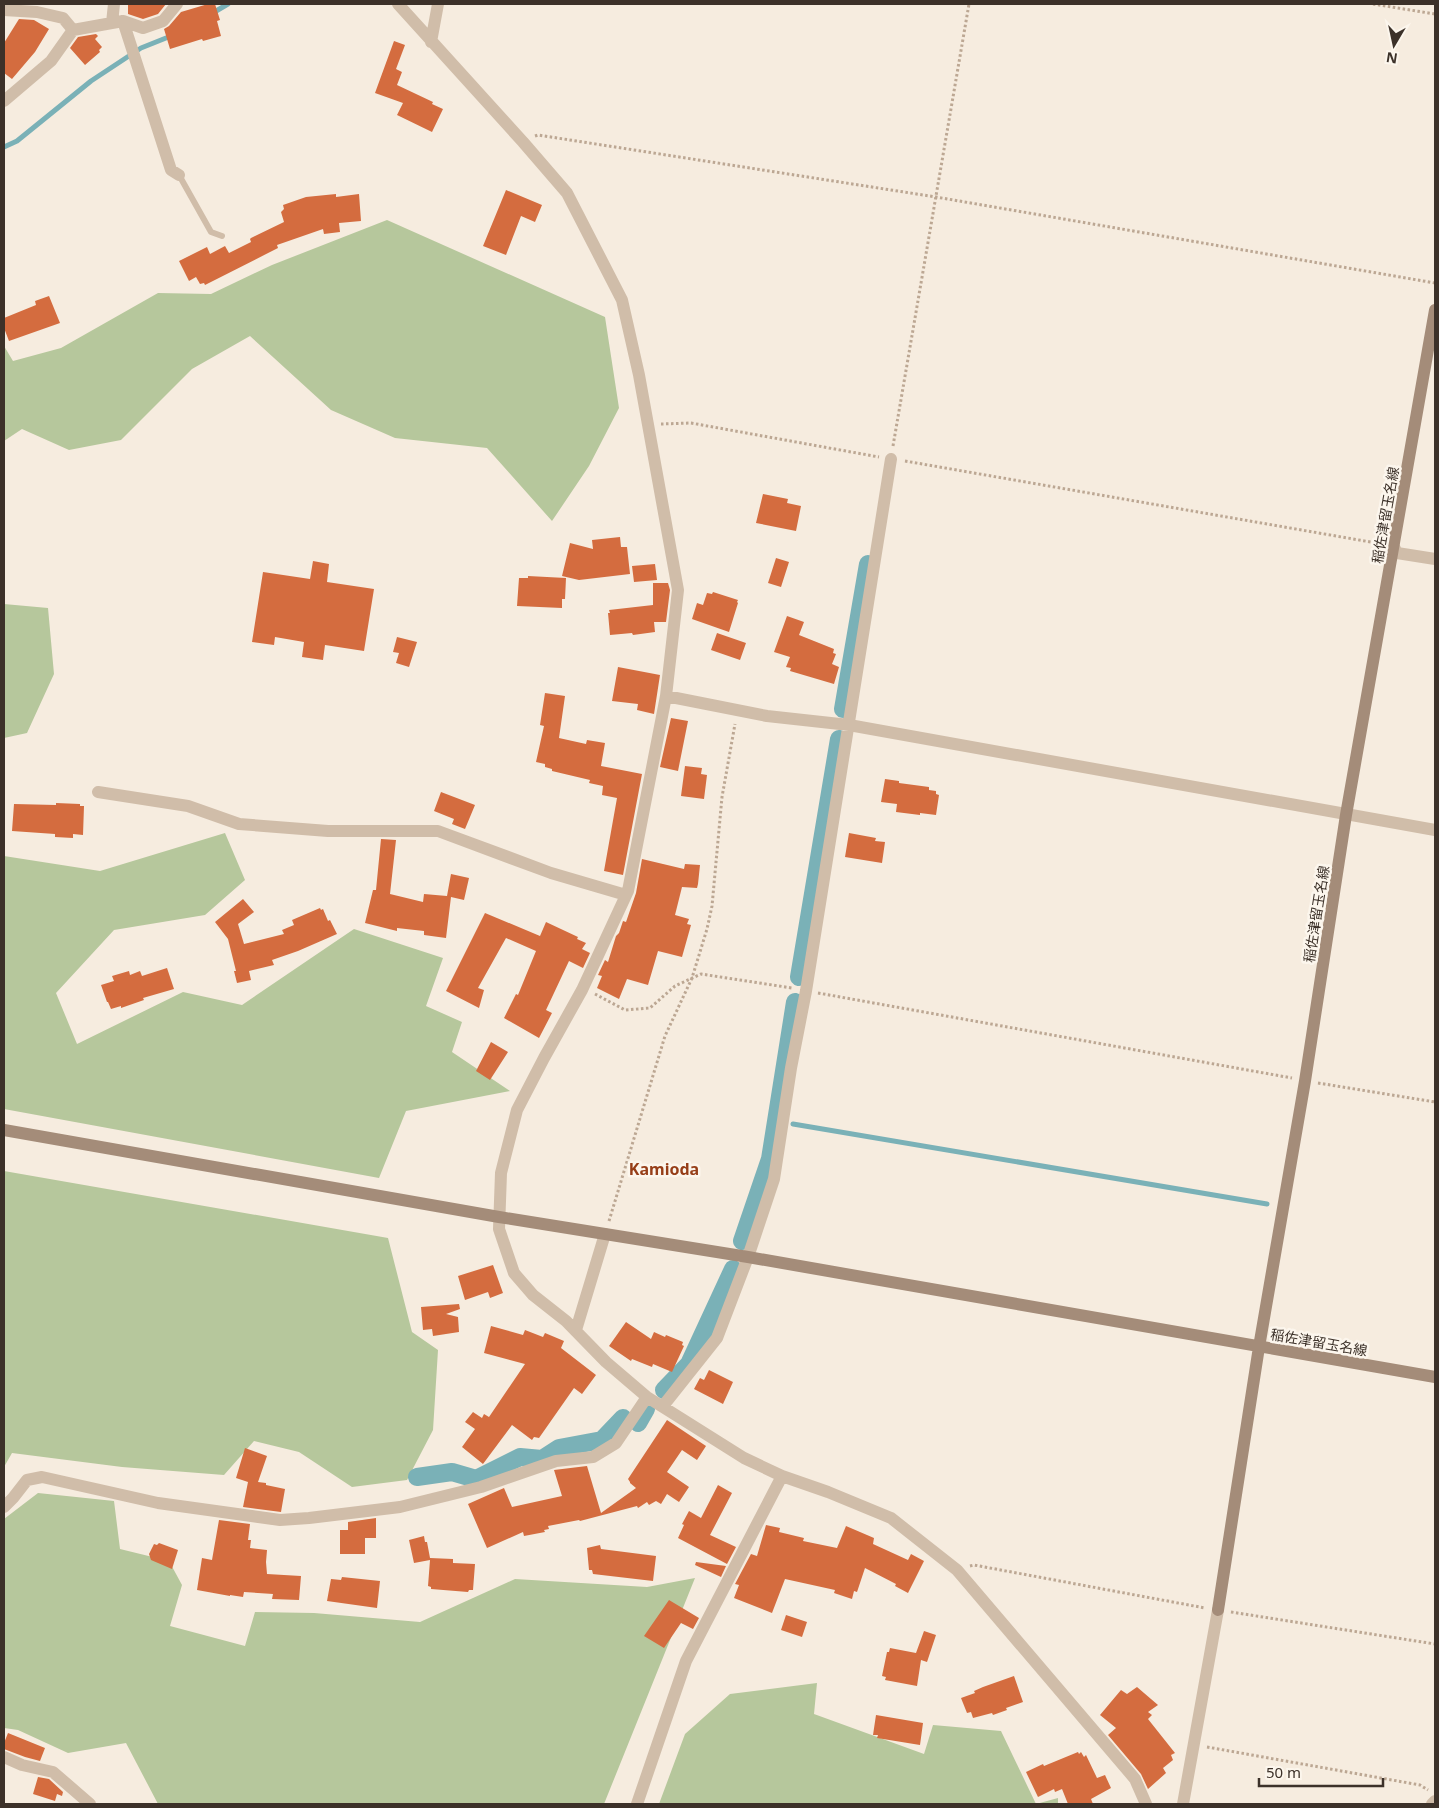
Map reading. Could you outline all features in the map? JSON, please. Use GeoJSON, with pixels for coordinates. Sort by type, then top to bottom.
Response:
{"type":"FeatureCollection","features":[{"type":"Feature","properties":{"kind":"street"},"geometry":{"type":"LineString","coordinates":[[114,4],[118,22],[171,170],[179,175]]}},
{"type":"Feature","properties":{"kind":"street"},"geometry":{"type":"LineString","coordinates":[[4,101],[51,61],[73,30],[118,22],[143,28],[163,21],[178,4]]}},
{"type":"Feature","properties":{"kind":"street"},"geometry":{"type":"LineString","coordinates":[[398,4],[524,142],[567,193],[622,300],[648,424],[678,590],[666,696],[626,895],[582,990],[544,1058],[518,1110],[501,1173],[500,1229],[514,1273],[533,1295],[566,1321],[606,1362],[647,1397],[744,1458],[782,1476],[892,1518],[957,1570],[1135,1779],[1146,1804]]}},
{"type":"Feature","properties":{"kind":"street"},"geometry":{"type":"LineString","coordinates":[[431,42],[438,4]]}},
{"type":"Feature","properties":{"kind":"street"},"geometry":{"type":"LineString","coordinates":[[4,10],[37,12],[63,18],[73,30]]}},
{"type":"Feature","properties":{"kind":"street","name":"稲佐津留玉名線"},"geometry":{"type":"LineString","coordinates":[[1435,310],[1346,815],[1305,1081],[1259,1347],[1435,1376]]}},
{"type":"Feature","properties":{"kind":"street"},"geometry":{"type":"LineString","coordinates":[[663,1406],[717,1338],[748,1257],[774,1179],[891,459]]}},
{"type":"Feature","properties":{"kind":"street"},"geometry":{"type":"LineString","coordinates":[[1394,547],[1397,553],[1435,559]]}},
{"type":"Feature","properties":{"kind":"street"},"geometry":{"type":"LineString","coordinates":[[666,696],[767,716],[849,725],[1435,830]]}},
{"type":"Feature","properties":{"kind":"street"},"geometry":{"type":"LineString","coordinates":[[98,792],[188,806],[239,824],[328,832],[438,831],[551,873],[626,895]]}},
{"type":"Feature","properties":{"kind":"street"},"geometry":{"type":"LineString","coordinates":[[4,1130],[499,1217],[748,1257],[1259,1347],[1218,1610],[1183,1804]]}},
{"type":"Feature","properties":{"kind":"street"},"geometry":{"type":"LineString","coordinates":[[576,1330],[605,1234]]}},
{"type":"Feature","properties":{"kind":"street"},"geometry":{"type":"LineString","coordinates":[[4,1507],[27,1480],[42,1477],[158,1503],[280,1520],[400,1507],[481,1487],[556,1460],[593,1457],[616,1443],[647,1397]]}},
{"type":"Feature","properties":{"kind":"street"},"geometry":{"type":"LineString","coordinates":[[637,1804],[686,1662],[782,1476]]}},
{"type":"Feature","properties":{"kind":"street"},"geometry":{"type":"LineString","coordinates":[[4,1757],[22,1765],[53,1772],[90,1804]]}},
{"type":"Feature","properties":{"kind":"street"},"geometry":{"type":"LineString","coordinates":[[1432,1804],[1435,1801]]}},
{"type":"Feature","properties":{"kind":"lane"},"geometry":{"type":"LineString","coordinates":[[179,175],[211,232],[222,236]]}},
{"type":"Feature","properties":{"kind":"path"},"geometry":{"type":"LineString","coordinates":[[891,459],[969,4]]}},
{"type":"Feature","properties":{"kind":"path"},"geometry":{"type":"LineString","coordinates":[[1373,4],[1435,14]]}},
{"type":"Feature","properties":{"kind":"path"},"geometry":{"type":"LineString","coordinates":[[524,142],[538,135],[936,197],[1435,283]]}},
{"type":"Feature","properties":{"kind":"path"},"geometry":{"type":"LineString","coordinates":[[648,424],[691,423],[1394,547]]}},
{"type":"Feature","properties":{"kind":"path"},"geometry":{"type":"LineString","coordinates":[[605,1234],[666,1036],[692,978],[707,929],[712,906],[722,797],[737,710]]}},
{"type":"Feature","properties":{"kind":"path"},"geometry":{"type":"LineString","coordinates":[[582,990],[598,995],[625,1010],[650,1008],[675,986],[701,974],[806,991],[1305,1081],[1435,1102]]}},
{"type":"Feature","properties":{"kind":"path"},"geometry":{"type":"LineString","coordinates":[[957,1570],[974,1565],[1218,1610],[1435,1644]]}},
{"type":"Feature","properties":{"kind":"path"},"geometry":{"type":"LineString","coordinates":[[1194,1745],[1420,1785],[1435,1794]]}},
{"type":"Feature","properties":{"kind":"green space"},"geometry":{"type":"Polygon","coordinates":[[[387,220],[605,317],[619,408],[589,466],[552,521],[487,448],[395,438],[331,410],[250,336],[192,369],[121,440],[69,450],[22,429],[4,441],[4,346],[13,361],[61,348],[158,293],[211,294],[272,265],[387,220]]]}},
{"type":"Feature","properties":{"kind":"green space"},"geometry":{"type":"Polygon","coordinates":[[[4,604],[48,608],[54,674],[27,733],[4,738],[4,604]]]}},
{"type":"Feature","properties":{"kind":"green space"},"geometry":{"type":"Polygon","coordinates":[[[225,833],[245,880],[205,915],[114,930],[56,993],[77,1044],[183,992],[242,1005],[354,929],[443,958],[426,1006],[462,1022],[452,1052],[510,1091],[406,1111],[379,1178],[4,1109],[4,856],[100,871],[225,833]]]}},
{"type":"Feature","properties":{"kind":"green space"},"geometry":{"type":"Polygon","coordinates":[[[4,1171],[388,1238],[412,1332],[438,1350],[433,1430],[407,1480],[352,1487],[299,1452],[254,1441],[224,1475],[122,1467],[12,1453],[4,1467],[4,1171]]]}},
{"type":"Feature","properties":{"kind":"green space"},"geometry":{"type":"Polygon","coordinates":[[[38,1493],[114,1501],[120,1549],[169,1561],[182,1585],[170,1626],[245,1646],[255,1612],[314,1613],[420,1622],[515,1579],[647,1587],[695,1578],[604,1804],[158,1804],[126,1743],[68,1753],[18,1730],[4,1728],[4,1519],[38,1493]]]}},
{"type":"Feature","properties":{"kind":"green space"},"geometry":{"type":"Polygon","coordinates":[[[817,1683],[814,1714],[924,1754],[933,1725],[1001,1731],[1036,1804],[659,1804],[685,1734],[730,1694],[817,1683]]]}},
{"type":"Feature","properties":{"kind":"green space"},"geometry":{"type":"Polygon","coordinates":[[[1058,1798],[1058,1804],[1036,1804],[1058,1798]]]}},
{"type":"Feature","properties":{"kind":"building"},"geometry":{"type":"Polygon","coordinates":[[[128,4],[166,4],[158,14],[143,19],[128,14],[128,4]]]}},
{"type":"Feature","properties":{"kind":"building"},"geometry":{"type":"Polygon","coordinates":[[[208,4],[215,4],[220,20],[217,21],[221,36],[203,41],[202,39],[170,49],[164,29],[181,12],[208,4]]]}},
{"type":"Feature","properties":{"kind":"building"},"geometry":{"type":"Polygon","coordinates":[[[19,19],[34,20],[49,29],[35,52],[12,79],[4,73],[4,43],[19,19]]]}},
{"type":"Feature","properties":{"kind":"building"},"geometry":{"type":"Polygon","coordinates":[[[96,34],[98,36],[95,39],[102,47],[99,50],[100,52],[85,65],[70,48],[78,37],[96,34]]]}},
{"type":"Feature","properties":{"kind":"building"},"geometry":{"type":"Polygon","coordinates":[[[394,41],[405,45],[396,69],[402,72],[397,85],[433,102],[432,104],[443,109],[432,132],[397,115],[403,103],[375,93],[394,41]]]}},
{"type":"Feature","properties":{"kind":"building"},"geometry":{"type":"Polygon","coordinates":[[[506,190],[542,205],[535,222],[521,216],[506,255],[483,246],[506,190]]]}},
{"type":"Feature","properties":{"kind":"building"},"geometry":{"type":"Polygon","coordinates":[[[336,194],[336,197],[359,194],[361,221],[339,223],[340,232],[324,234],[323,229],[277,245],[278,248],[205,285],[204,283],[200,284],[196,277],[189,281],[179,261],[207,247],[210,254],[225,246],[229,253],[251,242],[251,238],[284,222],[281,212],[284,209],[283,205],[306,197],[336,194]]]}},
{"type":"Feature","properties":{"kind":"building"},"geometry":{"type":"Polygon","coordinates":[[[49,296],[60,323],[9,341],[4,328],[4,318],[36,305],[35,301],[49,296]]]}},
{"type":"Feature","properties":{"kind":"building"},"geometry":{"type":"Polygon","coordinates":[[[763,494],[788,499],[787,503],[801,506],[796,531],[756,523],[763,494]]]}},
{"type":"Feature","properties":{"kind":"building"},"geometry":{"type":"Polygon","coordinates":[[[620,537],[621,547],[627,547],[630,574],[579,580],[562,576],[570,543],[593,549],[592,540],[620,537]]]}},
{"type":"Feature","properties":{"kind":"building"},"geometry":{"type":"Polygon","coordinates":[[[776,558],[789,562],[781,587],[768,583],[776,558]]]}},
{"type":"Feature","properties":{"kind":"building"},"geometry":{"type":"Polygon","coordinates":[[[313,561],[329,564],[327,582],[374,589],[364,651],[325,645],[323,660],[302,657],[304,642],[275,637],[274,645],[252,642],[263,572],[310,579],[313,561]]]}},
{"type":"Feature","properties":{"kind":"building"},"geometry":{"type":"Polygon","coordinates":[[[655,564],[657,580],[634,582],[632,566],[655,564]]]}},
{"type":"Feature","properties":{"kind":"building"},"geometry":{"type":"Polygon","coordinates":[[[528,576],[566,578],[565,599],[562,599],[562,608],[517,606],[519,578],[528,578],[528,576]]]}},
{"type":"Feature","properties":{"kind":"building"},"geometry":{"type":"Polygon","coordinates":[[[653,583],[668,583],[670,590],[666,622],[654,622],[655,632],[633,635],[632,633],[610,635],[609,610],[653,605],[653,583]]]}},
{"type":"Feature","properties":{"kind":"building"},"geometry":{"type":"Polygon","coordinates":[[[713,592],[738,600],[729,632],[692,619],[697,603],[703,605],[707,593],[712,594],[713,592]]]}},
{"type":"Feature","properties":{"kind":"building"},"geometry":{"type":"Polygon","coordinates":[[[787,616],[804,622],[799,635],[834,649],[833,653],[836,654],[832,664],[839,667],[834,684],[790,671],[791,668],[786,667],[790,657],[774,652],[787,616]]]}},
{"type":"Feature","properties":{"kind":"building"},"geometry":{"type":"Polygon","coordinates":[[[717,633],[746,643],[740,660],[711,650],[717,633]]]}},
{"type":"Feature","properties":{"kind":"building"},"geometry":{"type":"Polygon","coordinates":[[[397,637],[417,642],[409,667],[396,663],[399,653],[393,652],[397,637]]]}},
{"type":"Feature","properties":{"kind":"building"},"geometry":{"type":"Polygon","coordinates":[[[618,667],[660,675],[654,714],[637,710],[638,704],[612,701],[618,667]]]}},
{"type":"Feature","properties":{"kind":"building"},"geometry":{"type":"Polygon","coordinates":[[[545,693],[565,696],[559,738],[586,744],[587,740],[605,743],[601,766],[642,774],[623,875],[604,871],[617,798],[602,795],[603,786],[589,783],[590,780],[552,771],[552,769],[545,767],[545,764],[536,762],[544,726],[540,725],[545,693]]]}},
{"type":"Feature","properties":{"kind":"building"},"geometry":{"type":"Polygon","coordinates":[[[671,718],[688,721],[678,771],[660,767],[671,718]]]}},
{"type":"Feature","properties":{"kind":"building"},"geometry":{"type":"Polygon","coordinates":[[[685,766],[702,768],[701,774],[707,775],[704,799],[681,796],[685,766]]]}},
{"type":"Feature","properties":{"kind":"building"},"geometry":{"type":"Polygon","coordinates":[[[885,779],[929,787],[929,790],[936,791],[936,794],[939,795],[936,815],[896,812],[897,804],[881,802],[885,779]]]}},
{"type":"Feature","properties":{"kind":"building"},"geometry":{"type":"Polygon","coordinates":[[[441,792],[475,805],[465,829],[452,824],[454,819],[434,811],[441,792]]]}},
{"type":"Feature","properties":{"kind":"building"},"geometry":{"type":"Polygon","coordinates":[[[56,803],[80,804],[80,806],[84,806],[83,835],[73,834],[73,838],[55,837],[55,834],[12,831],[14,804],[56,805],[56,803]]]}},
{"type":"Feature","properties":{"kind":"building"},"geometry":{"type":"Polygon","coordinates":[[[849,833],[876,838],[875,841],[885,842],[882,863],[845,857],[849,833]]]}},
{"type":"Feature","properties":{"kind":"building"},"geometry":{"type":"Polygon","coordinates":[[[381,839],[396,840],[390,894],[423,902],[424,894],[447,896],[451,874],[469,878],[464,900],[451,897],[446,938],[424,935],[424,931],[397,928],[397,931],[365,923],[373,890],[376,890],[381,839]]]}},
{"type":"Feature","properties":{"kind":"building"},"geometry":{"type":"Polygon","coordinates":[[[642,859],[684,869],[685,864],[700,865],[698,884],[697,888],[682,887],[675,915],[689,919],[687,924],[691,925],[682,957],[658,951],[648,985],[627,979],[619,999],[597,988],[602,976],[598,975],[605,960],[608,962],[623,921],[626,922],[636,893],[642,859]]]}},
{"type":"Feature","properties":{"kind":"building"},"geometry":{"type":"Polygon","coordinates":[[[243,899],[254,912],[238,924],[244,944],[284,934],[282,930],[294,925],[292,920],[320,908],[321,910],[323,909],[328,921],[330,920],[337,934],[272,960],[274,965],[249,971],[251,980],[237,983],[228,939],[215,922],[243,899]]]}},
{"type":"Feature","properties":{"kind":"building"},"geometry":{"type":"Polygon","coordinates":[[[485,913],[540,936],[546,922],[578,937],[577,939],[586,943],[582,949],[590,953],[583,968],[569,961],[546,1010],[552,1013],[539,1038],[504,1018],[516,994],[518,995],[536,951],[506,938],[478,988],[484,990],[479,1008],[446,991],[485,913]]]}},
{"type":"Feature","properties":{"kind":"building"},"geometry":{"type":"Polygon","coordinates":[[[167,968],[174,989],[143,998],[144,1000],[121,1008],[121,1006],[111,1009],[101,985],[114,981],[112,976],[129,971],[130,975],[140,971],[142,976],[167,968]]]}},
{"type":"Feature","properties":{"kind":"building"},"geometry":{"type":"Polygon","coordinates":[[[491,1042],[508,1052],[490,1080],[476,1071],[491,1042]]]}},
{"type":"Feature","properties":{"kind":"building"},"geometry":{"type":"Polygon","coordinates":[[[493,1265],[503,1293],[490,1298],[488,1292],[465,1300],[458,1276],[493,1265]]]}},
{"type":"Feature","properties":{"kind":"building"},"geometry":{"type":"Polygon","coordinates":[[[459,1304],[460,1309],[446,1314],[458,1317],[459,1332],[433,1336],[432,1329],[423,1330],[421,1307],[459,1304]]]}},
{"type":"Feature","properties":{"kind":"building"},"geometry":{"type":"Polygon","coordinates":[[[626,1322],[651,1339],[654,1332],[683,1342],[682,1345],[684,1346],[672,1372],[653,1364],[652,1367],[632,1359],[631,1361],[609,1346],[626,1322]]]}},
{"type":"Feature","properties":{"kind":"building"},"geometry":{"type":"Polygon","coordinates":[[[491,1326],[523,1335],[525,1330],[543,1337],[545,1333],[564,1341],[561,1348],[596,1375],[582,1394],[574,1388],[539,1438],[534,1437],[532,1440],[512,1425],[483,1464],[462,1447],[475,1429],[465,1422],[473,1412],[482,1418],[484,1414],[489,1417],[525,1364],[484,1353],[491,1326]]]}},
{"type":"Feature","properties":{"kind":"building"},"geometry":{"type":"Polygon","coordinates":[[[709,1370],[733,1382],[723,1404],[694,1389],[700,1378],[704,1380],[709,1370]]]}},
{"type":"Feature","properties":{"kind":"building"},"geometry":{"type":"Polygon","coordinates":[[[667,1420],[706,1446],[697,1460],[682,1450],[667,1472],[689,1487],[679,1502],[667,1494],[661,1504],[656,1501],[649,1505],[647,1502],[638,1508],[637,1506],[580,1521],[548,1526],[549,1529],[544,1530],[545,1532],[524,1536],[523,1532],[487,1548],[468,1504],[504,1488],[512,1507],[562,1496],[554,1470],[587,1466],[601,1513],[636,1488],[628,1479],[667,1420]]]}},
{"type":"Feature","properties":{"kind":"building"},"geometry":{"type":"Polygon","coordinates":[[[245,1448],[267,1456],[258,1482],[285,1489],[281,1512],[243,1507],[248,1482],[236,1478],[245,1448]]]}},
{"type":"Feature","properties":{"kind":"building"},"geometry":{"type":"Polygon","coordinates":[[[718,1485],[732,1493],[710,1535],[736,1547],[727,1564],[678,1538],[684,1525],[682,1524],[689,1511],[701,1518],[718,1485]]]}},
{"type":"Feature","properties":{"kind":"building"},"geometry":{"type":"Polygon","coordinates":[[[376,1518],[376,1538],[365,1538],[365,1554],[340,1554],[340,1530],[348,1530],[348,1522],[376,1518]]]}},
{"type":"Feature","properties":{"kind":"building"},"geometry":{"type":"Polygon","coordinates":[[[219,1520],[250,1524],[248,1540],[251,1540],[250,1548],[267,1550],[267,1574],[301,1576],[299,1600],[272,1599],[273,1594],[244,1592],[243,1597],[197,1590],[202,1558],[212,1560],[219,1520]]]}},
{"type":"Feature","properties":{"kind":"building"},"geometry":{"type":"Polygon","coordinates":[[[766,1525],[780,1528],[779,1532],[804,1538],[803,1541],[837,1548],[846,1526],[874,1538],[873,1544],[908,1560],[911,1554],[924,1561],[908,1593],[895,1586],[896,1584],[865,1568],[857,1592],[854,1591],[852,1599],[834,1593],[835,1590],[785,1579],[772,1613],[734,1598],[739,1585],[735,1584],[751,1554],[757,1556],[766,1525]]]}},
{"type":"Feature","properties":{"kind":"building"},"geometry":{"type":"Polygon","coordinates":[[[424,1536],[430,1558],[453,1559],[453,1563],[475,1564],[473,1590],[468,1592],[431,1589],[428,1586],[430,1560],[414,1563],[409,1540],[424,1536]]]}},
{"type":"Feature","properties":{"kind":"building"},"geometry":{"type":"Polygon","coordinates":[[[159,1543],[178,1550],[172,1569],[151,1560],[149,1554],[154,1544],[157,1545],[159,1543]]]}},
{"type":"Feature","properties":{"kind":"building"},"geometry":{"type":"Polygon","coordinates":[[[600,1545],[601,1549],[656,1556],[653,1581],[593,1574],[592,1570],[589,1570],[587,1548],[600,1545]]]}},
{"type":"Feature","properties":{"kind":"building"},"geometry":{"type":"Polygon","coordinates":[[[696,1562],[726,1566],[721,1577],[695,1565],[696,1562]]]}},
{"type":"Feature","properties":{"kind":"building"},"geometry":{"type":"Polygon","coordinates":[[[342,1577],[380,1581],[377,1608],[327,1601],[331,1579],[341,1580],[342,1577]]]}},
{"type":"Feature","properties":{"kind":"building"},"geometry":{"type":"Polygon","coordinates":[[[669,1600],[699,1618],[693,1629],[681,1623],[664,1648],[644,1636],[669,1600]]]}},
{"type":"Feature","properties":{"kind":"building"},"geometry":{"type":"Polygon","coordinates":[[[786,1615],[807,1622],[802,1637],[781,1630],[786,1615]]]}},
{"type":"Feature","properties":{"kind":"building"},"geometry":{"type":"Polygon","coordinates":[[[924,1631],[936,1635],[927,1662],[921,1660],[917,1686],[885,1680],[886,1677],[882,1676],[887,1652],[889,1652],[890,1648],[916,1653],[924,1631]]]}},
{"type":"Feature","properties":{"kind":"building"},"geometry":{"type":"Polygon","coordinates":[[[1014,1676],[1023,1702],[993,1715],[992,1713],[973,1718],[971,1712],[967,1713],[961,1698],[975,1693],[974,1691],[983,1687],[1014,1676]]]}},
{"type":"Feature","properties":{"kind":"building"},"geometry":{"type":"Polygon","coordinates":[[[1137,1687],[1158,1705],[1148,1712],[1152,1715],[1148,1719],[1175,1753],[1171,1755],[1173,1760],[1163,1768],[1166,1773],[1148,1789],[1141,1774],[1108,1735],[1116,1728],[1100,1715],[1121,1690],[1127,1694],[1137,1687]]]}},
{"type":"Feature","properties":{"kind":"building"},"geometry":{"type":"Polygon","coordinates":[[[876,1715],[923,1723],[920,1745],[877,1738],[878,1735],[873,1735],[876,1715]]]}},
{"type":"Feature","properties":{"kind":"building"},"geometry":{"type":"Polygon","coordinates":[[[8,1733],[45,1748],[40,1761],[4,1749],[8,1733]]]}},
{"type":"Feature","properties":{"kind":"building"},"geometry":{"type":"Polygon","coordinates":[[[1078,1752],[1079,1754],[1081,1752],[1084,1757],[1086,1755],[1097,1778],[1105,1775],[1111,1788],[1091,1799],[1093,1804],[1068,1804],[1062,1789],[1055,1792],[1054,1789],[1038,1797],[1026,1772],[1078,1752]]]}},
{"type":"Feature","properties":{"kind":"building"},"geometry":{"type":"Polygon","coordinates":[[[38,1777],[49,1779],[63,1792],[62,1796],[57,1794],[55,1801],[33,1794],[38,1777]]]}},
{"type":"Feature","properties":{"kind":"waterway"},"geometry":{"type":"LineString","coordinates":[[211,14],[228,4]]}},
{"type":"Feature","properties":{"kind":"waterway"},"geometry":{"type":"LineString","coordinates":[[4,147],[17,141],[91,81],[141,48],[171,36]]}},
{"type":"Feature","properties":{"kind":"waterway"},"geometry":{"type":"LineString","coordinates":[[843,709],[868,564]]}},
{"type":"Feature","properties":{"kind":"waterway"},"geometry":{"type":"LineString","coordinates":[[799,977],[839,739]]}},
{"type":"Feature","properties":{"kind":"waterway"},"geometry":{"type":"LineString","coordinates":[[742,1241],[770,1159],[795,1002]]}},
{"type":"Feature","properties":{"kind":"waterway"},"geometry":{"type":"LineString","coordinates":[[793,1124],[1267,1204]]}},
{"type":"Feature","properties":{"kind":"waterway"},"geometry":{"type":"LineString","coordinates":[[664,1390],[689,1364],[733,1269]]}},
{"type":"Feature","properties":{"kind":"waterway"},"geometry":{"type":"LineString","coordinates":[[638,1423],[646,1409]]}},
{"type":"Feature","properties":{"kind":"waterway"},"geometry":{"type":"LineString","coordinates":[[417,1477],[452,1472],[476,1479],[520,1457],[542,1459],[559,1448],[602,1440],[623,1418]]}},
{"type":"Feature","properties":{"kind":"district","name":"Kamioda"},"geometry":{"type":"Point","coordinates":[664,1169]}}]}
